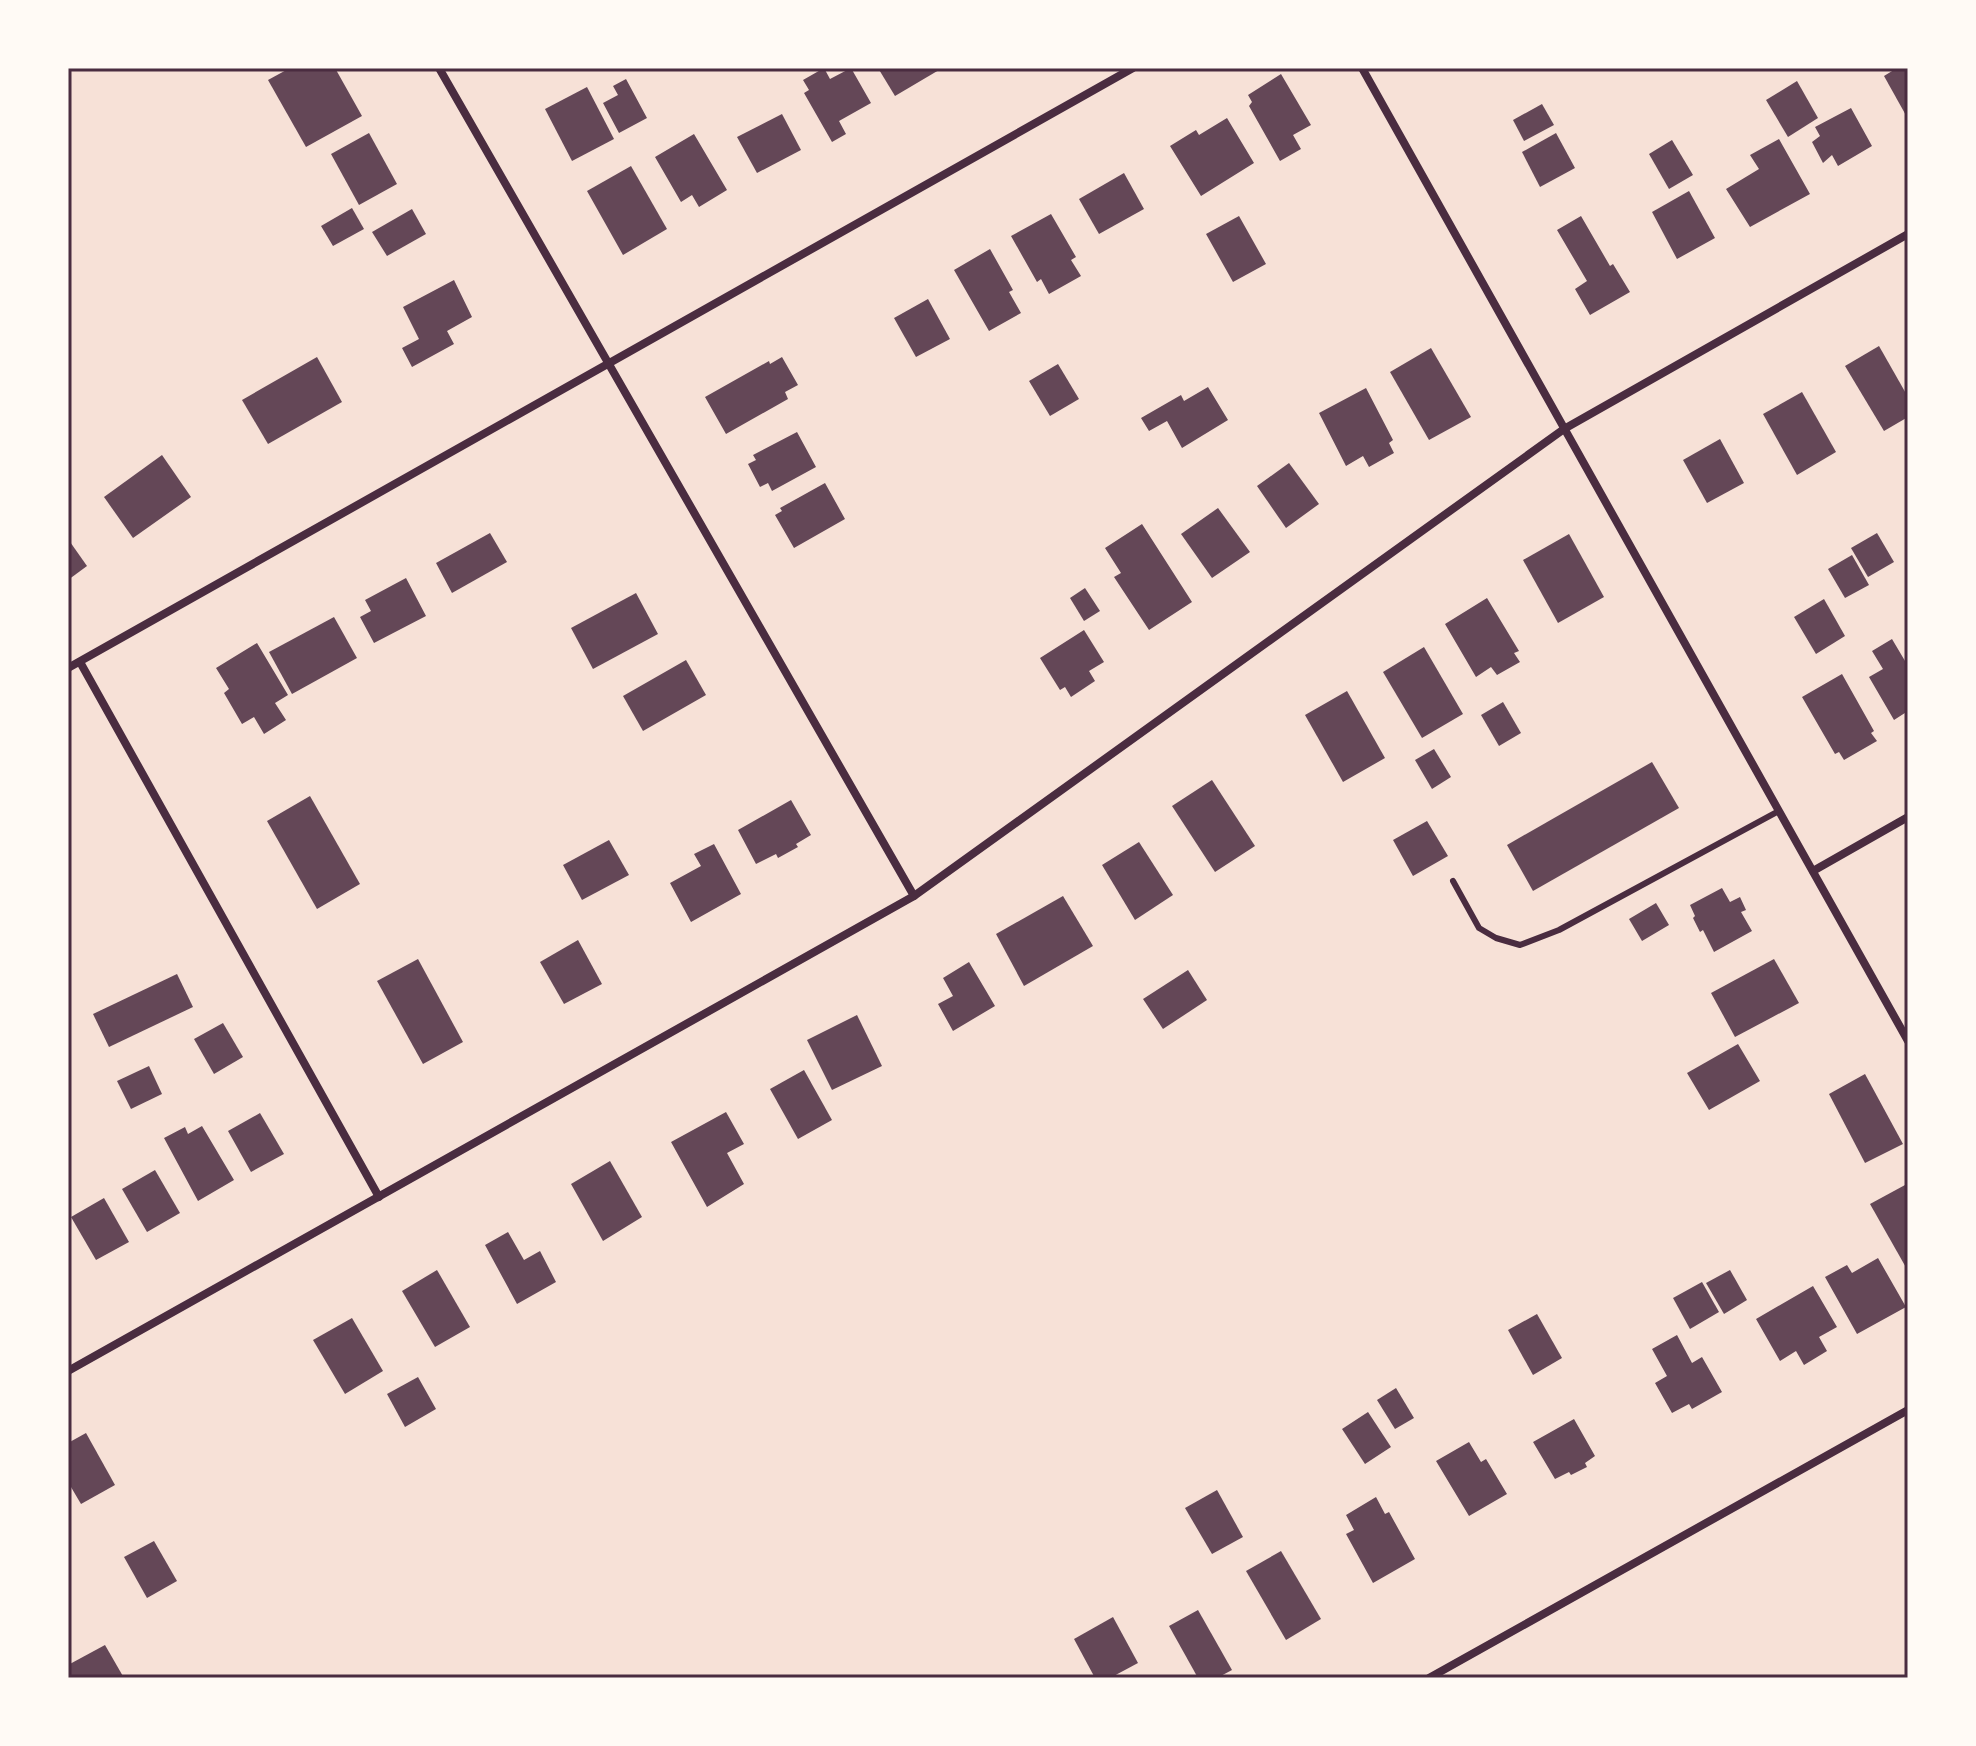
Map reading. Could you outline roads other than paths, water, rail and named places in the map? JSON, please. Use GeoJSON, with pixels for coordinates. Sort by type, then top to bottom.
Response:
{"type":"FeatureCollection","features":[{"type":"Feature","properties":{"kind":"street"},"geometry":{"type":"LineString","coordinates":[[439,68],[914,896]]}},
{"type":"Feature","properties":{"kind":"street"},"geometry":{"type":"LineString","coordinates":[[68,668],[1133,68]]}},
{"type":"Feature","properties":{"kind":"street"},"geometry":{"type":"LineString","coordinates":[[1362,68],[1908,1041]]}},
{"type":"Feature","properties":{"kind":"street"},"geometry":{"type":"LineString","coordinates":[[68,1371],[914,896],[1564,429],[1908,234]]}},
{"type":"Feature","properties":{"kind":"street"},"geometry":{"type":"LineString","coordinates":[[80,662],[379,1197]]}},
{"type":"Feature","properties":{"kind":"street"},"geometry":{"type":"LineString","coordinates":[[1813,871],[1908,817]]}},
{"type":"Feature","properties":{"kind":"street"},"geometry":{"type":"LineString","coordinates":[[1429,1678],[1908,1410]]}},
{"type":"Feature","properties":{"kind":"lane"},"geometry":{"type":"LineString","coordinates":[[1453,881],[1479,928],[1496,938],[1520,945],[1559,930],[1779,811]]}}]}
